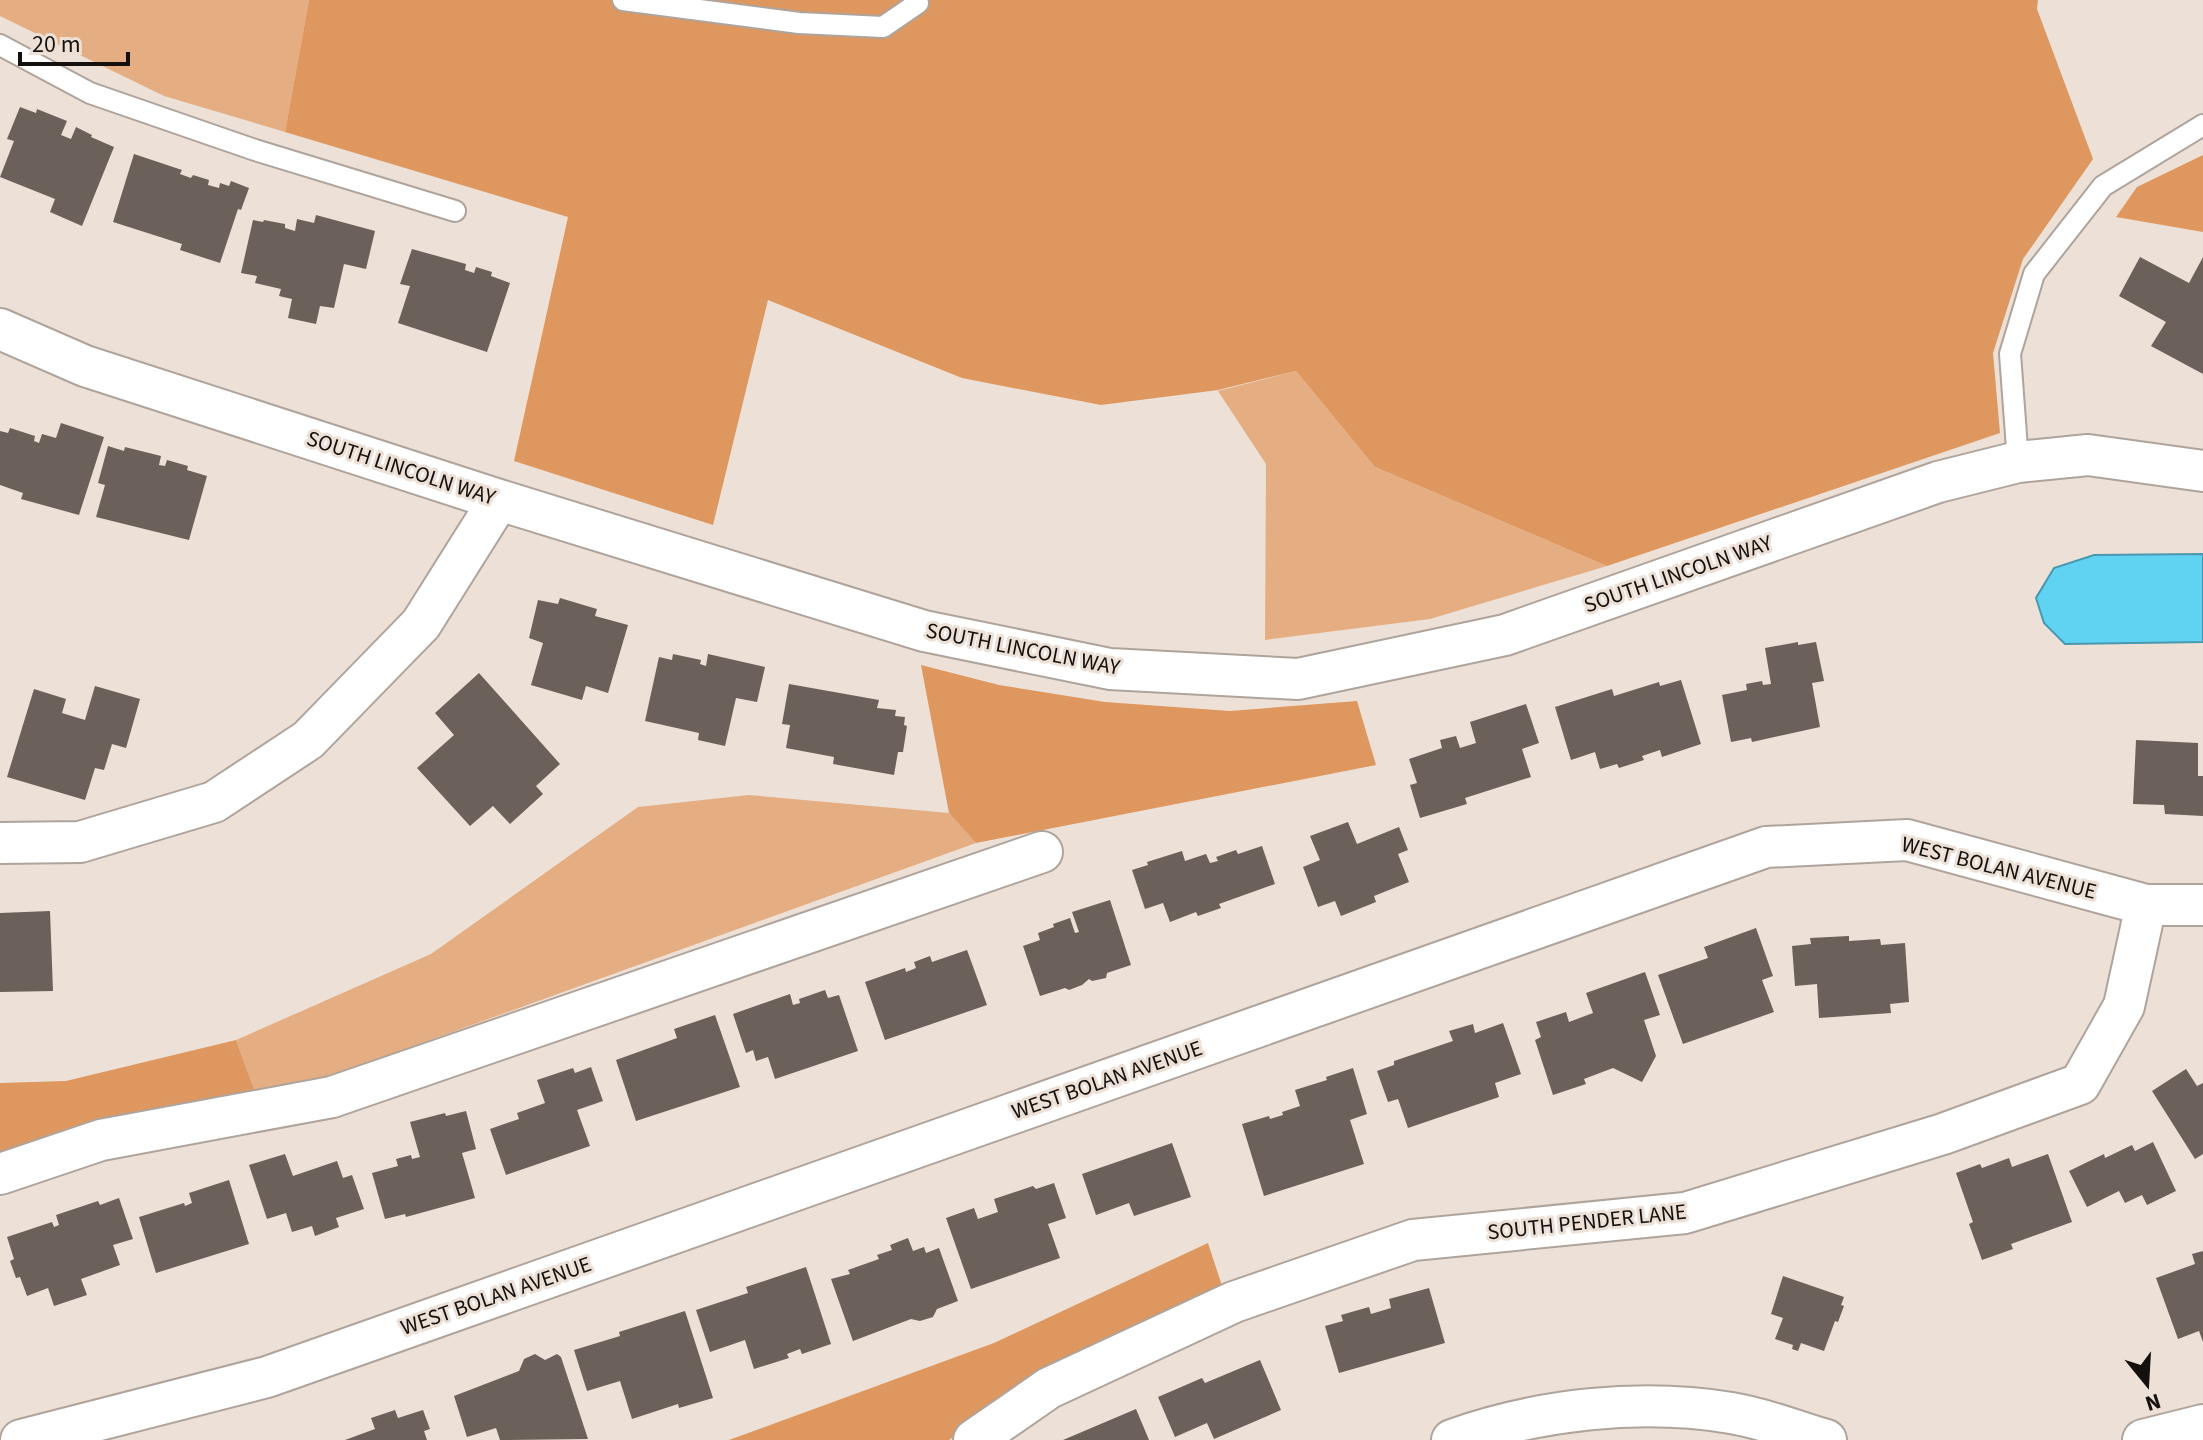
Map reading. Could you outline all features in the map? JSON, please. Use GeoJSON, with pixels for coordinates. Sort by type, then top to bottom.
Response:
{"type":"FeatureCollection","features":[{"type":"Feature","properties":{"kind":"street","name":"SOUTH LINCOLN WAY"},"geometry":{"type":"LineString","coordinates":[[0,329],[85,366],[499,500],[924,631],[1110,669],[1298,679],[1505,635],[1938,482],[2018,462],[2088,455],[2203,471]]}},
{"type":"Feature","properties":{"kind":"street"},"geometry":{"type":"LineString","coordinates":[[0,843],[80,842],[214,802],[308,740],[421,624],[499,500]]}},
{"type":"Feature","properties":{"kind":"street","name":"WEST BOLAN AVENUE"},"geometry":{"type":"LineString","coordinates":[[21,1440],[267,1377],[1766,847],[1907,840],[2146,905],[2203,905]]}},
{"type":"Feature","properties":{"kind":"street"},"geometry":{"type":"LineString","coordinates":[[0,1174],[101,1140],[332,1097],[1042,852]]}},
{"type":"Feature","properties":{"kind":"street","name":"SOUTH PENDER LANE"},"geometry":{"type":"LineString","coordinates":[[974,1440],[1049,1388],[1234,1302],[1413,1240],[1685,1213],[1943,1134],[2080,1084],[2124,1006],[2146,905]]}},
{"type":"Feature","properties":{"kind":"street"},"geometry":{"type":"LineString","coordinates":[[1452,1440],[1485,1428],[1563,1413],[1645,1406],[1732,1413],[1826,1440]]}},
{"type":"Feature","properties":{"kind":"street"},"geometry":{"type":"LineString","coordinates":[[2143,1440],[2203,1425]]}},
{"type":"Feature","properties":{"kind":"lane"},"geometry":{"type":"LineString","coordinates":[[623,0],[799,23],[883,27],[918,3],[917,0]]}},
{"type":"Feature","properties":{"kind":"lane"},"geometry":{"type":"LineString","coordinates":[[0,45],[90,93],[255,150],[455,211]]}},
{"type":"Feature","properties":{"kind":"lane"},"geometry":{"type":"LineString","coordinates":[[2018,462],[2010,354],[2034,274],[2103,186],[2203,125]]}},
{"type":"Feature","properties":{"kind":"shaded area"},"geometry":{"type":"Polygon","coordinates":[[[0,0],[309,0],[285,132],[164,96],[0,16],[0,0]]]}},
{"type":"Feature","properties":{"kind":"shaded area"},"geometry":{"type":"Polygon","coordinates":[[[309,0],[2038,0],[2037,9],[2093,159],[2023,259],[1993,353],[2000,433],[1607,566],[1375,467],[1296,371],[1218,390],[1101,405],[962,378],[768,300],[713,525],[514,461],[568,217],[285,132],[309,0]]]}},
{"type":"Feature","properties":{"kind":"shaded area"},"geometry":{"type":"Polygon","coordinates":[[[2203,155],[2203,232],[2116,217],[2137,187],[2203,155]]]}},
{"type":"Feature","properties":{"kind":"shaded area"},"geometry":{"type":"Polygon","coordinates":[[[1296,371],[1375,467],[1607,566],[1430,619],[1265,640],[1266,464],[1218,391],[1296,371]]]}},
{"type":"Feature","properties":{"kind":"shaded area"},"geometry":{"type":"Polygon","coordinates":[[[921,665],[999,685],[1105,702],[1230,711],[1357,701],[1376,765],[976,843],[949,813],[921,665]]]}},
{"type":"Feature","properties":{"kind":"shaded area"},"geometry":{"type":"Polygon","coordinates":[[[749,795],[949,813],[976,843],[322,1079],[255,1092],[236,1040],[431,954],[638,807],[749,795]]]}},
{"type":"Feature","properties":{"kind":"shaded area"},"geometry":{"type":"Polygon","coordinates":[[[236,1040],[255,1092],[0,1153],[0,1083],[66,1081],[236,1040]]]}},
{"type":"Feature","properties":{"kind":"shaded area"},"geometry":{"type":"Polygon","coordinates":[[[1208,1243],[1222,1286],[1035,1379],[949,1440],[729,1440],[994,1343],[1208,1243]]]}},
{"type":"Feature","properties":{"kind":"water"},"geometry":{"type":"Polygon","coordinates":[[[2203,554],[2203,642],[2065,644],[2044,623],[2036,598],[2054,568],[2094,555],[2203,554]]]}},
{"type":"Feature","properties":{"kind":"building"},"geometry":{"type":"Polygon","coordinates":[[[20,107],[36,113],[37,109],[67,121],[61,135],[71,139],[76,127],[114,147],[82,226],[50,212],[55,199],[0,177],[14,141],[7,139],[20,107]]]}},
{"type":"Feature","properties":{"kind":"building"},"geometry":{"type":"Polygon","coordinates":[[[134,154],[182,170],[180,174],[191,178],[193,175],[209,180],[208,185],[219,188],[220,183],[229,186],[231,181],[249,188],[241,210],[238,209],[220,263],[180,250],[182,244],[113,222],[134,154]]]}},
{"type":"Feature","properties":{"kind":"building"},"geometry":{"type":"Polygon","coordinates":[[[316,215],[375,231],[366,269],[344,264],[334,308],[320,306],[316,324],[288,318],[292,299],[279,296],[281,289],[255,283],[257,276],[241,273],[253,220],[285,224],[285,228],[295,231],[297,219],[314,223],[316,215]]]}},
{"type":"Feature","properties":{"kind":"building"},"geometry":{"type":"Polygon","coordinates":[[[412,249],[466,264],[465,270],[474,273],[476,267],[492,272],[491,276],[510,283],[487,352],[398,323],[410,286],[400,284],[412,249]]]}},
{"type":"Feature","properties":{"kind":"building"},"geometry":{"type":"Polygon","coordinates":[[[2140,257],[2189,283],[2203,257],[2203,374],[2151,346],[2166,322],[2119,296],[2140,257]]]}},
{"type":"Feature","properties":{"kind":"building"},"geometry":{"type":"Polygon","coordinates":[[[61,423],[104,437],[79,515],[21,499],[23,493],[0,485],[0,431],[8,433],[10,428],[35,436],[34,441],[39,443],[42,434],[56,438],[61,423]]]}},
{"type":"Feature","properties":{"kind":"building"},"geometry":{"type":"Polygon","coordinates":[[[108,446],[161,456],[159,465],[165,466],[167,460],[207,476],[189,540],[96,517],[105,485],[98,483],[108,446]]]}},
{"type":"Feature","properties":{"kind":"building"},"geometry":{"type":"Polygon","coordinates":[[[560,598],[597,609],[595,616],[628,625],[608,693],[586,686],[582,700],[531,685],[543,643],[529,638],[538,600],[558,604],[560,598]]]}},
{"type":"Feature","properties":{"kind":"building"},"geometry":{"type":"Polygon","coordinates":[[[1798,642],[1798,645],[1816,642],[1824,681],[1812,683],[1820,727],[1752,742],[1751,738],[1731,742],[1722,695],[1747,690],[1746,684],[1762,681],[1763,685],[1771,684],[1765,648],[1798,642]]]}},
{"type":"Feature","properties":{"kind":"building"},"geometry":{"type":"Polygon","coordinates":[[[673,654],[701,660],[700,664],[706,666],[708,654],[765,667],[757,702],[736,698],[725,746],[698,740],[699,733],[645,721],[659,657],[672,660],[673,654]]]}},
{"type":"Feature","properties":{"kind":"building"},"geometry":{"type":"Polygon","coordinates":[[[479,673],[560,764],[536,786],[543,794],[510,824],[493,806],[470,826],[417,768],[454,735],[435,713],[479,673]]]}},
{"type":"Feature","properties":{"kind":"building"},"geometry":{"type":"Polygon","coordinates":[[[1681,680],[1701,744],[1662,757],[1660,750],[1642,756],[1644,760],[1619,768],[1617,764],[1600,769],[1595,752],[1571,760],[1555,707],[1612,689],[1614,696],[1659,682],[1660,686],[1681,680]]]}},
{"type":"Feature","properties":{"kind":"building"},"geometry":{"type":"Polygon","coordinates":[[[789,684],[879,700],[877,708],[896,710],[895,716],[905,717],[904,725],[907,726],[903,752],[898,752],[894,775],[833,764],[834,757],[786,748],[790,725],[782,724],[789,684]]]}},
{"type":"Feature","properties":{"kind":"building"},"geometry":{"type":"Polygon","coordinates":[[[95,686],[140,699],[126,748],[112,744],[104,770],[95,768],[85,800],[7,777],[34,689],[66,699],[62,713],[85,720],[95,686]]]}},
{"type":"Feature","properties":{"kind":"building"},"geometry":{"type":"Polygon","coordinates":[[[1526,704],[1539,743],[1522,749],[1531,777],[1465,798],[1467,804],[1420,818],[1410,785],[1417,783],[1409,759],[1442,748],[1440,740],[1456,736],[1460,748],[1476,743],[1470,722],[1526,704]]]}},
{"type":"Feature","properties":{"kind":"building"},"geometry":{"type":"Polygon","coordinates":[[[2136,740],[2198,743],[2198,776],[2203,776],[2203,816],[2165,814],[2164,805],[2133,804],[2136,740]]]}},
{"type":"Feature","properties":{"kind":"building"},"geometry":{"type":"Polygon","coordinates":[[[1348,822],[1357,844],[1399,827],[1408,850],[1398,854],[1409,882],[1374,896],[1376,902],[1341,916],[1335,901],[1318,907],[1303,867],[1320,860],[1310,836],[1348,822]]]}},
{"type":"Feature","properties":{"kind":"building"},"geometry":{"type":"Polygon","coordinates":[[[1262,846],[1275,884],[1219,904],[1221,908],[1198,916],[1196,912],[1170,922],[1163,903],[1145,909],[1132,870],[1182,851],[1185,861],[1206,854],[1210,863],[1218,861],[1216,857],[1236,850],[1238,854],[1262,846]]]}},
{"type":"Feature","properties":{"kind":"building"},"geometry":{"type":"Polygon","coordinates":[[[1110,900],[1131,965],[1107,973],[1106,978],[1089,979],[1069,990],[1065,988],[1040,996],[1023,946],[1040,940],[1038,933],[1054,927],[1053,924],[1070,918],[1075,933],[1079,932],[1072,912],[1110,900]]]}},
{"type":"Feature","properties":{"kind":"building"},"geometry":{"type":"Polygon","coordinates":[[[50,911],[53,991],[0,992],[0,913],[50,911]]]}},
{"type":"Feature","properties":{"kind":"building"},"geometry":{"type":"Polygon","coordinates":[[[1756,928],[1773,976],[1762,980],[1774,1012],[1683,1044],[1658,975],[1708,958],[1704,947],[1756,928]]]}},
{"type":"Feature","properties":{"kind":"building"},"geometry":{"type":"Polygon","coordinates":[[[1849,936],[1849,941],[1880,939],[1881,945],[1905,943],[1909,1002],[1890,1004],[1891,1013],[1819,1018],[1817,984],[1795,986],[1792,946],[1811,944],[1810,938],[1849,936]]]}},
{"type":"Feature","properties":{"kind":"building"},"geometry":{"type":"Polygon","coordinates":[[[967,950],[987,1005],[885,1040],[865,982],[905,968],[906,972],[916,968],[914,962],[930,956],[932,962],[967,950]]]}},
{"type":"Feature","properties":{"kind":"building"},"geometry":{"type":"Polygon","coordinates":[[[1645,972],[1660,1015],[1644,1020],[1656,1056],[1642,1082],[1613,1068],[1584,1079],[1586,1084],[1553,1095],[1535,1040],[1541,1037],[1536,1022],[1566,1012],[1569,1022],[1593,1013],[1586,993],[1645,972]]]}},
{"type":"Feature","properties":{"kind":"building"},"geometry":{"type":"Polygon","coordinates":[[[825,990],[828,998],[839,995],[858,1051],[775,1079],[768,1057],[756,1061],[753,1050],[746,1053],[733,1014],[790,994],[793,1005],[800,1003],[799,999],[825,990]]]}},
{"type":"Feature","properties":{"kind":"building"},"geometry":{"type":"Polygon","coordinates":[[[715,1015],[740,1087],[636,1121],[616,1060],[677,1038],[674,1029],[715,1015]]]}},
{"type":"Feature","properties":{"kind":"building"},"geometry":{"type":"Polygon","coordinates":[[[1503,1023],[1521,1074],[1495,1083],[1499,1097],[1408,1128],[1398,1099],[1388,1102],[1377,1071],[1394,1065],[1394,1061],[1453,1041],[1449,1031],[1473,1024],[1475,1033],[1503,1023]]]}},
{"type":"Feature","properties":{"kind":"building"},"geometry":{"type":"Polygon","coordinates":[[[591,1067],[603,1101],[577,1110],[590,1146],[506,1175],[490,1129],[519,1119],[517,1113],[545,1103],[537,1080],[573,1068],[575,1073],[591,1067]]]}},
{"type":"Feature","properties":{"kind":"building"},"geometry":{"type":"Polygon","coordinates":[[[1353,1068],[1367,1114],[1350,1120],[1364,1164],[1264,1196],[1242,1124],[1283,1115],[1282,1112],[1300,1106],[1295,1090],[1353,1068]]]}},
{"type":"Feature","properties":{"kind":"building"},"geometry":{"type":"Polygon","coordinates":[[[2186,1069],[2197,1086],[2203,1083],[2203,1154],[2195,1159],[2152,1091],[2186,1069]]]}},
{"type":"Feature","properties":{"kind":"building"},"geometry":{"type":"Polygon","coordinates":[[[466,1111],[476,1149],[462,1153],[475,1198],[406,1217],[405,1214],[385,1219],[372,1173],[398,1166],[396,1159],[411,1155],[412,1159],[420,1157],[410,1122],[466,1111]]]}},
{"type":"Feature","properties":{"kind":"building"},"geometry":{"type":"Polygon","coordinates":[[[2153,1142],[2176,1191],[2147,1205],[2142,1195],[2125,1203],[2119,1191],[2087,1207],[2069,1171],[2104,1154],[2105,1158],[2132,1145],[2135,1151],[2153,1142]]]}},
{"type":"Feature","properties":{"kind":"building"},"geometry":{"type":"Polygon","coordinates":[[[1172,1143],[1191,1197],[1134,1216],[1129,1203],[1096,1215],[1082,1174],[1172,1143]]]}},
{"type":"Feature","properties":{"kind":"building"},"geometry":{"type":"Polygon","coordinates":[[[285,1154],[293,1176],[337,1161],[343,1178],[352,1175],[364,1209],[336,1218],[339,1227],[315,1236],[312,1226],[292,1232],[286,1213],[267,1219],[249,1165],[285,1154]]]}},
{"type":"Feature","properties":{"kind":"building"},"geometry":{"type":"Polygon","coordinates":[[[2048,1154],[2072,1222],[2011,1244],[2013,1249],[1982,1260],[1956,1173],[2009,1158],[2012,1167],[2048,1154]]]}},
{"type":"Feature","properties":{"kind":"building"},"geometry":{"type":"Polygon","coordinates":[[[229,1180],[249,1244],[156,1273],[139,1217],[184,1203],[185,1206],[192,1203],[189,1193],[229,1180]]]}},
{"type":"Feature","properties":{"kind":"building"},"geometry":{"type":"Polygon","coordinates":[[[1054,1183],[1066,1218],[1048,1224],[1060,1258],[971,1289],[946,1218],[974,1208],[978,1219],[998,1212],[994,1199],[1033,1186],[1036,1189],[1054,1183]]]}},
{"type":"Feature","properties":{"kind":"building"},"geometry":{"type":"Polygon","coordinates":[[[119,1198],[133,1239],[113,1245],[120,1265],[81,1279],[87,1295],[54,1306],[48,1288],[27,1296],[10,1261],[14,1259],[7,1237],[52,1222],[54,1227],[59,1225],[56,1215],[98,1201],[100,1205],[119,1198]]]}},
{"type":"Feature","properties":{"kind":"building"},"geometry":{"type":"Polygon","coordinates":[[[908,1238],[913,1251],[924,1247],[926,1253],[939,1248],[958,1301],[937,1309],[933,1317],[920,1321],[911,1319],[853,1341],[831,1279],[850,1274],[848,1270],[879,1259],[877,1255],[892,1250],[890,1245],[908,1238]]]}},
{"type":"Feature","properties":{"kind":"building"},"geometry":{"type":"Polygon","coordinates":[[[2203,1251],[2203,1342],[2199,1331],[2178,1339],[2156,1278],[2195,1264],[2192,1254],[2203,1251]]]}},
{"type":"Feature","properties":{"kind":"building"},"geometry":{"type":"Polygon","coordinates":[[[806,1267],[831,1344],[802,1354],[800,1349],[787,1354],[789,1358],[754,1369],[745,1340],[710,1352],[696,1310],[748,1293],[746,1287],[806,1267]]]}},
{"type":"Feature","properties":{"kind":"building"},"geometry":{"type":"Polygon","coordinates":[[[1783,1276],[1844,1297],[1841,1305],[1844,1306],[1824,1351],[1801,1343],[1798,1351],[1792,1349],[1793,1345],[1775,1339],[1783,1318],[1771,1314],[1783,1276]]]}},
{"type":"Feature","properties":{"kind":"building"},"geometry":{"type":"Polygon","coordinates":[[[1429,1288],[1445,1343],[1339,1373],[1325,1326],[1343,1321],[1341,1315],[1369,1307],[1371,1314],[1391,1308],[1389,1299],[1429,1288]]]}},
{"type":"Feature","properties":{"kind":"building"},"geometry":{"type":"Polygon","coordinates":[[[685,1311],[713,1398],[679,1408],[678,1404],[632,1419],[620,1381],[587,1391],[574,1350],[685,1311]]]}},
{"type":"Feature","properties":{"kind":"building"},"geometry":{"type":"Polygon","coordinates":[[[535,1354],[545,1360],[557,1354],[561,1357],[588,1439],[500,1440],[496,1428],[467,1437],[454,1396],[519,1371],[524,1359],[535,1354]]]}},
{"type":"Feature","properties":{"kind":"building"},"geometry":{"type":"Polygon","coordinates":[[[1260,1360],[1281,1410],[1214,1439],[1207,1423],[1175,1437],[1158,1397],[1202,1378],[1205,1383],[1260,1360]]]}},
{"type":"Feature","properties":{"kind":"building"},"geometry":{"type":"Polygon","coordinates":[[[1136,1409],[1149,1440],[1063,1440],[1136,1409]]]}},
{"type":"Feature","properties":{"kind":"building"},"geometry":{"type":"Polygon","coordinates":[[[395,1410],[398,1418],[423,1410],[430,1429],[424,1431],[427,1440],[345,1440],[375,1429],[371,1418],[395,1410]]]}}]}
